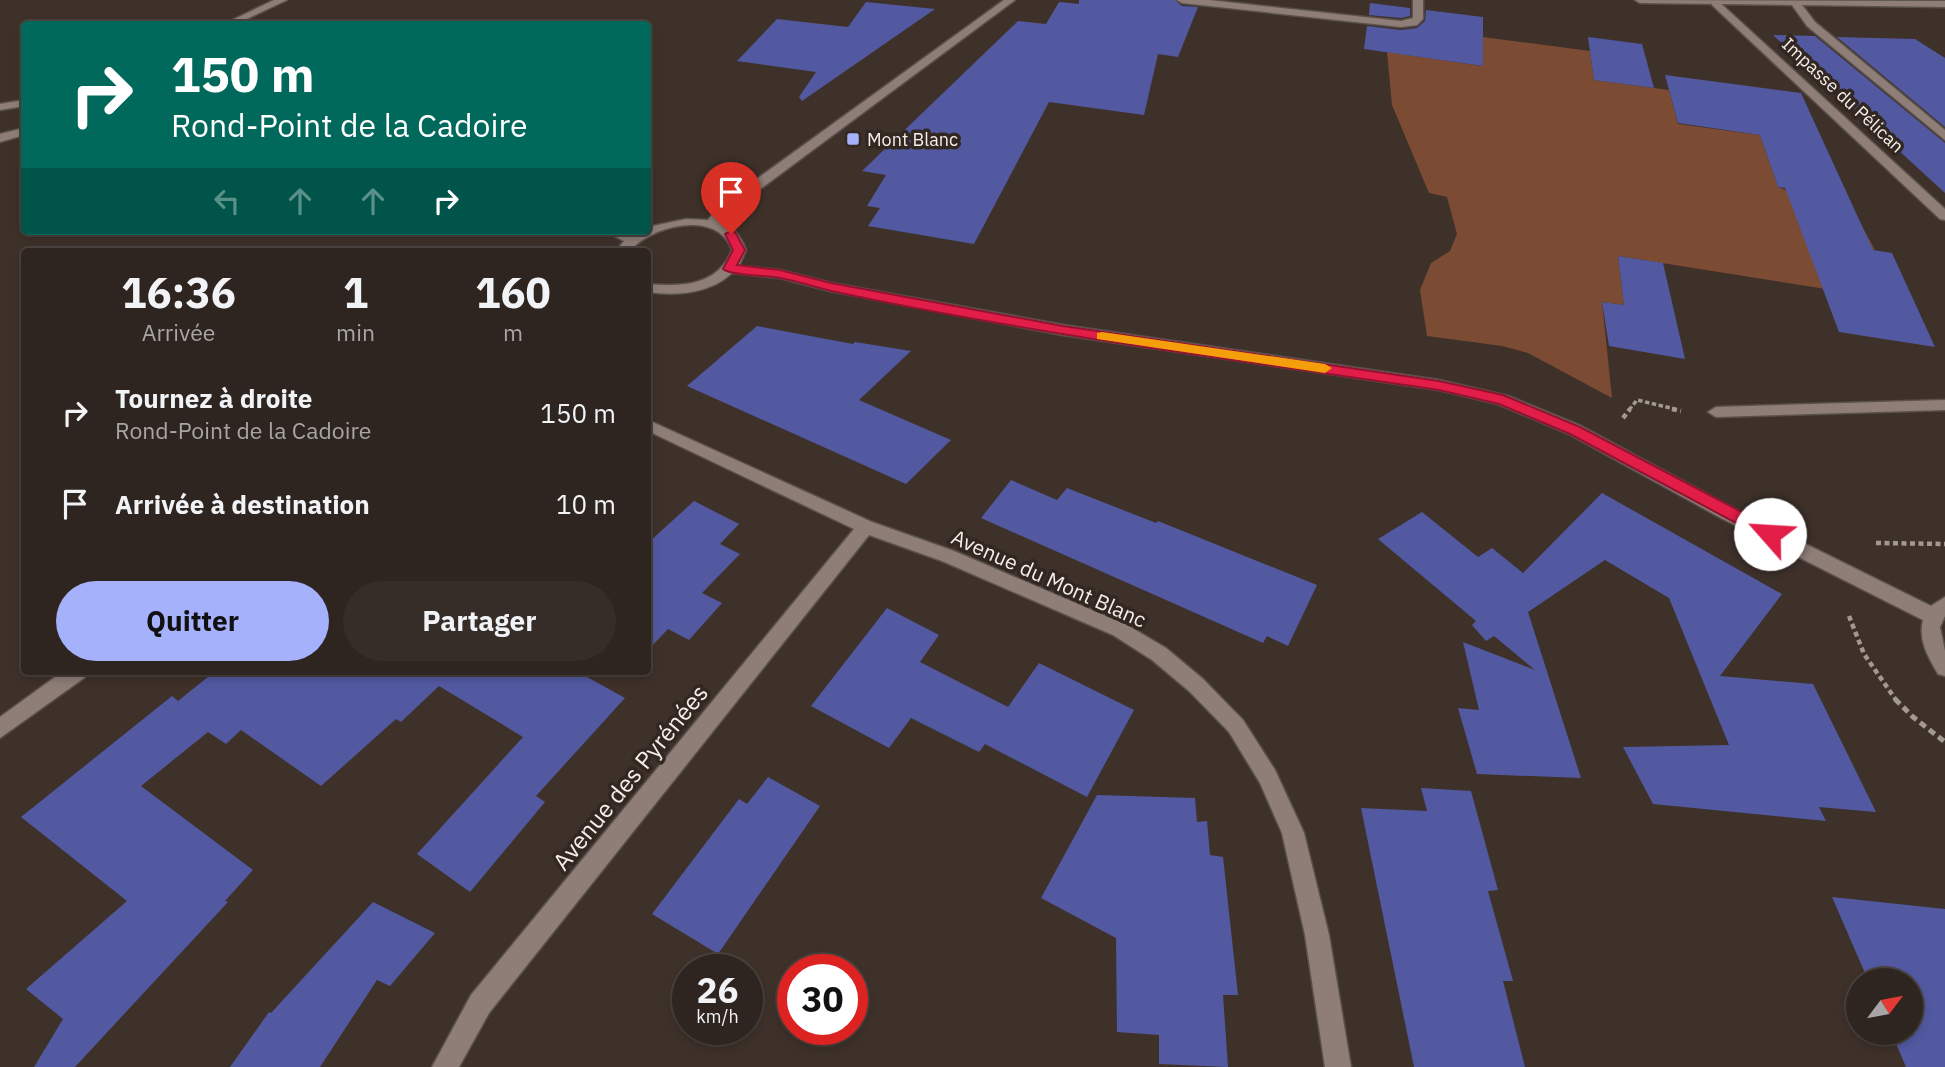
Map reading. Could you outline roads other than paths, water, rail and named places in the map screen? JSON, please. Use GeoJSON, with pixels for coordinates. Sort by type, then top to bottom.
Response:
{"type":"FeatureCollection","features":[{"type":"Feature","properties":{"kind":"street"},"geometry":{"type":"LineString","coordinates":[[236,21],[282,0]]}},
{"type":"Feature","properties":{"kind":"street"},"geometry":{"type":"LineString","coordinates":[[710,225],[723,209],[1010,0]]}},
{"type":"Feature","properties":{"kind":"street"},"geometry":{"type":"LineString","coordinates":[[1182,0],[1401,24],[1413,23],[1418,19],[1418,0]]}},
{"type":"Feature","properties":{"kind":"street"},"geometry":{"type":"LineString","coordinates":[[1640,0],[1945,4]]}},
{"type":"Feature","properties":{"kind":"street"},"geometry":{"type":"LineString","coordinates":[[1794,1],[1811,24],[1945,136]]}},
{"type":"Feature","properties":{"kind":"street","name":"Impasse du Pélican"},"geometry":{"type":"LineString","coordinates":[[1715,3],[1945,216]]}},
{"type":"Feature","properties":{"kind":"street"},"geometry":{"type":"LineString","coordinates":[[0,107],[21,104]]}},
{"type":"Feature","properties":{"kind":"street"},"geometry":{"type":"LineString","coordinates":[[0,138],[21,133]]}},
{"type":"Feature","properties":{"kind":"street"},"geometry":{"type":"LineString","coordinates":[[651,230],[680,223],[710,225],[731,234],[738,244],[737,257],[729,269],[716,279],[697,286],[671,290],[651,288]]}},
{"type":"Feature","properties":{"kind":"street"},"geometry":{"type":"LineString","coordinates":[[620,235],[632,240]]}},
{"type":"Feature","properties":{"kind":"street"},"geometry":{"type":"LineString","coordinates":[[625,248],[640,235]]}},
{"type":"Feature","properties":{"kind":"street"},"geometry":{"type":"LineString","coordinates":[[729,269],[771,272],[830,287],[1063,330],[1439,385],[1503,400],[1575,430],[1727,513],[1939,610],[1929,634],[1945,668]]}},
{"type":"Feature","properties":{"kind":"street"},"geometry":{"type":"LineString","coordinates":[[1716,412],[1945,405]]}},
{"type":"Feature","properties":{"kind":"street","name":"Avenue du Mont Blanc"},"geometry":{"type":"LineString","coordinates":[[651,426],[866,527],[948,556],[1120,630],[1159,654],[1196,685],[1236,726],[1268,777],[1293,833],[1317,935],[1338,1067]]}},
{"type":"Feature","properties":{"kind":"street","name":"Avenue des Pyrénées"},"geometry":{"type":"LineString","coordinates":[[445,1067],[480,1004],[866,527]]}},
{"type":"Feature","properties":{"kind":"street"},"geometry":{"type":"LineString","coordinates":[[0,729],[74,675]]}},
{"type":"Feature","properties":{"kind":"place","name":"Mont Blanc"},"geometry":{"type":"Point","coordinates":[853,139]}}]}
